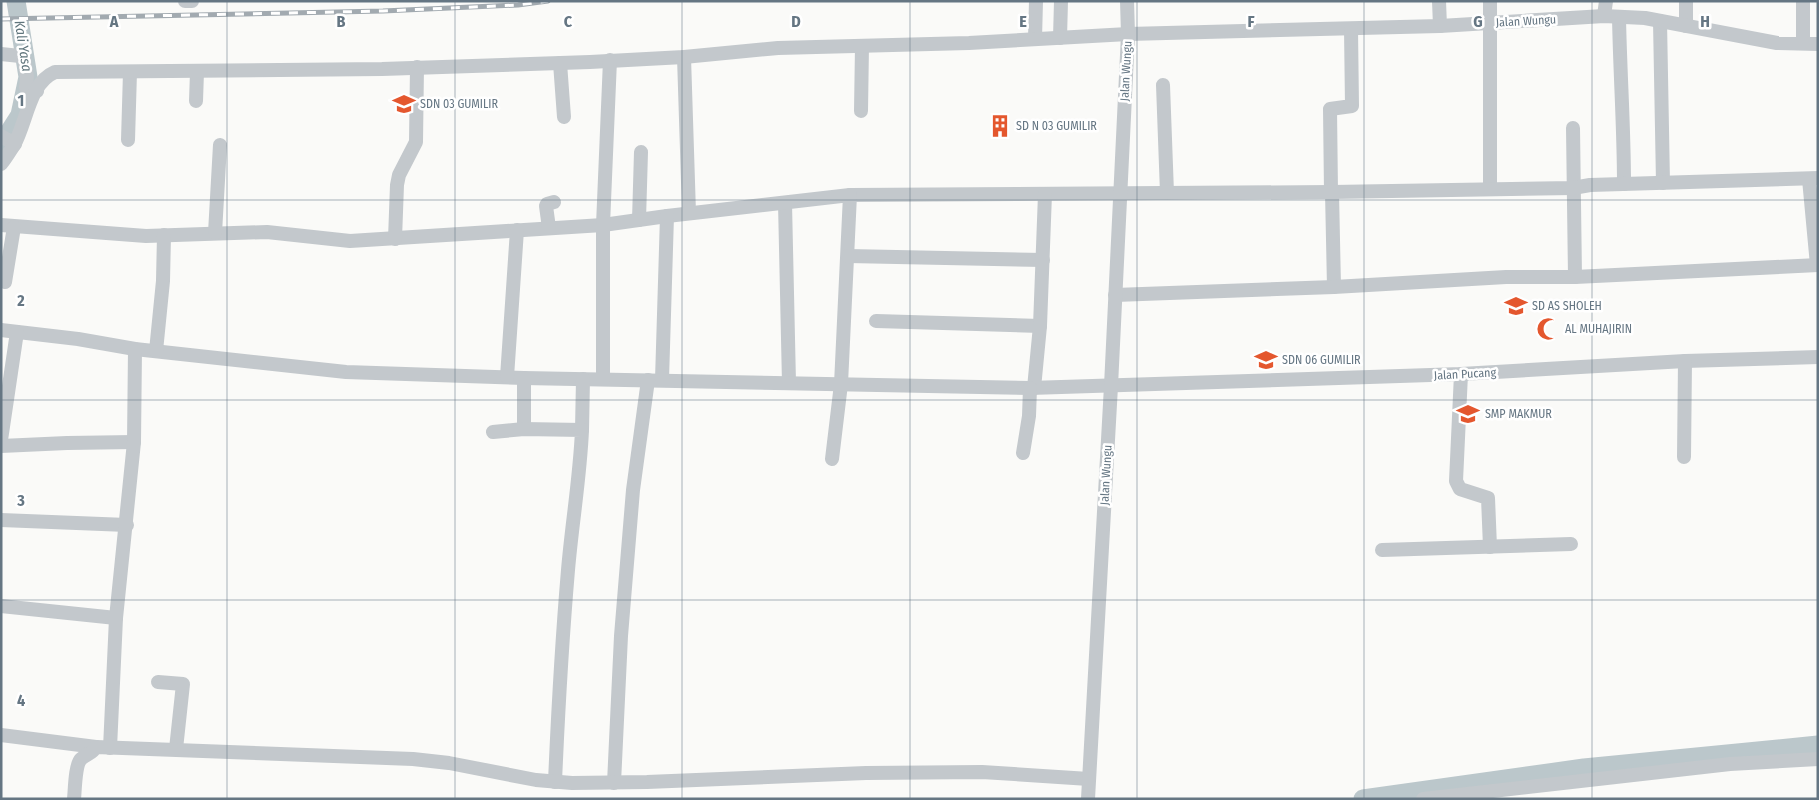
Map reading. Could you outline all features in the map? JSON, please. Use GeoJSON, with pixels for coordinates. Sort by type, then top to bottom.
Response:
{"type":"FeatureCollection","features":[{"type":"Feature","properties":{"kind":"street"},"geometry":{"type":"LineString","coordinates":[[185,1],[192,1]]}},
{"type":"Feature","properties":{"kind":"street"},"geometry":{"type":"LineString","coordinates":[[1035,39],[1036,1]]}},
{"type":"Feature","properties":{"kind":"street"},"geometry":{"type":"LineString","coordinates":[[1060,38],[1061,1]]}},
{"type":"Feature","properties":{"kind":"street"},"geometry":{"type":"LineString","coordinates":[[1,164],[9,141],[33,89],[47,76],[55,72],[343,70],[560,63],[684,56],[778,48],[1128,34],[1127,1]]}},
{"type":"Feature","properties":{"kind":"street"},"geometry":{"type":"LineString","coordinates":[[1440,1],[1440,26]]}},
{"type":"Feature","properties":{"kind":"street"},"geometry":{"type":"LineString","coordinates":[[1490,1],[1490,189]]}},
{"type":"Feature","properties":{"kind":"street"},"geometry":{"type":"LineString","coordinates":[[1604,16],[1606,1]]}},
{"type":"Feature","properties":{"kind":"street"},"geometry":{"type":"LineString","coordinates":[[1686,1],[1686,26]]}},
{"type":"Feature","properties":{"kind":"street"},"geometry":{"type":"LineString","coordinates":[[1803,1],[1803,43]]}},
{"type":"Feature","properties":{"kind":"street","name":"Jalan Wungu"},"geometry":{"type":"LineString","coordinates":[[1088,799],[1128,34],[1440,26],[1604,16],[1660,21],[1777,43],[1818,44]]}},
{"type":"Feature","properties":{"kind":"street"},"geometry":{"type":"LineString","coordinates":[[1619,17],[1624,184]]}},
{"type":"Feature","properties":{"kind":"street"},"geometry":{"type":"LineString","coordinates":[[1660,21],[1663,183]]}},
{"type":"Feature","properties":{"kind":"street"},"geometry":{"type":"LineString","coordinates":[[1334,287],[1330,109],[1352,106],[1351,29]]}},
{"type":"Feature","properties":{"kind":"street"},"geometry":{"type":"LineString","coordinates":[[861,111],[862,46]]}},
{"type":"Feature","properties":{"kind":"street"},"geometry":{"type":"LineString","coordinates":[[1,54],[20,56],[24,59],[27,77],[33,89]]}},
{"type":"Feature","properties":{"kind":"street"},"geometry":{"type":"LineString","coordinates":[[684,56],[689,213]]}},
{"type":"Feature","properties":{"kind":"street"},"geometry":{"type":"LineString","coordinates":[[603,379],[603,225],[610,60]]}},
{"type":"Feature","properties":{"kind":"street"},"geometry":{"type":"LineString","coordinates":[[560,63],[564,118]]}},
{"type":"Feature","properties":{"kind":"street"},"geometry":{"type":"LineString","coordinates":[[395,239],[397,184],[416,142],[417,67]]}},
{"type":"Feature","properties":{"kind":"street"},"geometry":{"type":"LineString","coordinates":[[128,140],[130,72]]}},
{"type":"Feature","properties":{"kind":"street"},"geometry":{"type":"LineString","coordinates":[[196,101],[197,72]]}},
{"type":"Feature","properties":{"kind":"street"},"geometry":{"type":"LineString","coordinates":[[1162,85],[1167,193]]}},
{"type":"Feature","properties":{"kind":"street"},"geometry":{"type":"LineString","coordinates":[[1572,128],[1575,277]]}},
{"type":"Feature","properties":{"kind":"street"},"geometry":{"type":"LineString","coordinates":[[215,233],[220,145]]}},
{"type":"Feature","properties":{"kind":"street"},"geometry":{"type":"LineString","coordinates":[[639,220],[641,152]]}},
{"type":"Feature","properties":{"kind":"street"},"geometry":{"type":"LineString","coordinates":[[4,282],[7,226],[89,231],[164,239],[215,233],[267,232],[342,241],[603,225],[689,213],[850,195],[1332,192],[1573,188],[1590,185],[1813,179],[1818,265],[1575,277],[1506,277],[1334,287],[1115,295]]}},
{"type":"Feature","properties":{"kind":"street"},"geometry":{"type":"LineString","coordinates":[[1024,453],[1040,326],[1045,194]]}},
{"type":"Feature","properties":{"kind":"street"},"geometry":{"type":"LineString","coordinates":[[832,459],[841,384],[850,195]]}},
{"type":"Feature","properties":{"kind":"street"},"geometry":{"type":"LineString","coordinates":[[549,228],[546,206],[554,202]]}},
{"type":"Feature","properties":{"kind":"street"},"geometry":{"type":"LineString","coordinates":[[785,203],[790,382]]}},
{"type":"Feature","properties":{"kind":"street"},"geometry":{"type":"LineString","coordinates":[[662,380],[667,216]]}},
{"type":"Feature","properties":{"kind":"street"},"geometry":{"type":"LineString","coordinates":[[506,377],[517,230]]}},
{"type":"Feature","properties":{"kind":"street"},"geometry":{"type":"LineString","coordinates":[[156,351],[163,281],[164,239]]}},
{"type":"Feature","properties":{"kind":"street"},"geometry":{"type":"LineString","coordinates":[[848,256],[1043,260]]}},
{"type":"Feature","properties":{"kind":"street"},"geometry":{"type":"LineString","coordinates":[[876,321],[1040,326]]}},
{"type":"Feature","properties":{"kind":"street","name":"Jalan Pucang"},"geometry":{"type":"LineString","coordinates":[[1,330],[135,349],[346,372],[524,378],[1032,388],[1461,374],[1685,361],[1818,357]]}},
{"type":"Feature","properties":{"kind":"street"},"geometry":{"type":"LineString","coordinates":[[1,440],[17,332]]}},
{"type":"Feature","properties":{"kind":"street"},"geometry":{"type":"LineString","coordinates":[[103,747],[134,442],[135,349]]}},
{"type":"Feature","properties":{"kind":"street"},"geometry":{"type":"LineString","coordinates":[[1684,457],[1685,361]]}},
{"type":"Feature","properties":{"kind":"street"},"geometry":{"type":"LineString","coordinates":[[1461,374],[1456,481],[1460,489],[1488,498],[1490,547]]}},
{"type":"Feature","properties":{"kind":"street"},"geometry":{"type":"LineString","coordinates":[[524,378],[524,429]]}},
{"type":"Feature","properties":{"kind":"street"},"geometry":{"type":"LineString","coordinates":[[555,782],[566,598],[581,457],[583,379]]}},
{"type":"Feature","properties":{"kind":"street"},"geometry":{"type":"LineString","coordinates":[[614,783],[621,636],[633,490],[648,380]]}},
{"type":"Feature","properties":{"kind":"street"},"geometry":{"type":"LineString","coordinates":[[493,432],[524,429],[582,430]]}},
{"type":"Feature","properties":{"kind":"street"},"geometry":{"type":"LineString","coordinates":[[1,446],[134,442]]}},
{"type":"Feature","properties":{"kind":"street"},"geometry":{"type":"LineString","coordinates":[[1,520],[127,525]]}},
{"type":"Feature","properties":{"kind":"street"},"geometry":{"type":"LineString","coordinates":[[1382,550],[1571,544]]}},
{"type":"Feature","properties":{"kind":"street"},"geometry":{"type":"LineString","coordinates":[[1,606],[116,618]]}},
{"type":"Feature","properties":{"kind":"street"},"geometry":{"type":"LineString","coordinates":[[158,682],[183,684],[176,749]]}},
{"type":"Feature","properties":{"kind":"street"},"geometry":{"type":"LineString","coordinates":[[1,735],[103,747],[413,759],[449,763],[555,782],[614,783],[866,773],[982,772],[1089,779]]}},
{"type":"Feature","properties":{"kind":"street"},"geometry":{"type":"LineString","coordinates":[[74,799],[78,763],[82,758],[103,747]]}},
{"type":"Feature","properties":{"kind":"street"},"geometry":{"type":"LineString","coordinates":[[1423,799],[1730,764],[1818,758]]}},
{"type":"Feature","properties":{"kind":"waterway","name":"Kali Yasa"},"geometry":{"type":"LineString","coordinates":[[1,145],[20,115],[28,77],[16,1]]}},
{"type":"Feature","properties":{"kind":"waterway"},"geometry":{"type":"LineString","coordinates":[[1363,799],[1584,768],[1818,745]]}},
{"type":"Feature","properties":{"kind":"railway"},"geometry":{"type":"LineString","coordinates":[[1,19],[383,11],[518,5],[548,1]]}},
{"type":"Feature","properties":{"kind":"place","name":"SDN 03 GUMILIR"},"geometry":{"type":"Point","coordinates":[404,104]}},
{"type":"Feature","properties":{"kind":"place","name":"SD N 03 GUMILIR"},"geometry":{"type":"Point","coordinates":[1000,126]}},
{"type":"Feature","properties":{"kind":"place","name":"SD AS SHOLEH"},"geometry":{"type":"Point","coordinates":[1516,306]}},
{"type":"Feature","properties":{"kind":"place","name":"AL MUHAJIRIN"},"geometry":{"type":"Point","coordinates":[1548,329]}},
{"type":"Feature","properties":{"kind":"place","name":"SDN 06 GUMILIR"},"geometry":{"type":"Point","coordinates":[1266,360]}},
{"type":"Feature","properties":{"kind":"place","name":"SMP MAKMUR"},"geometry":{"type":"Point","coordinates":[1468,414]}}]}
